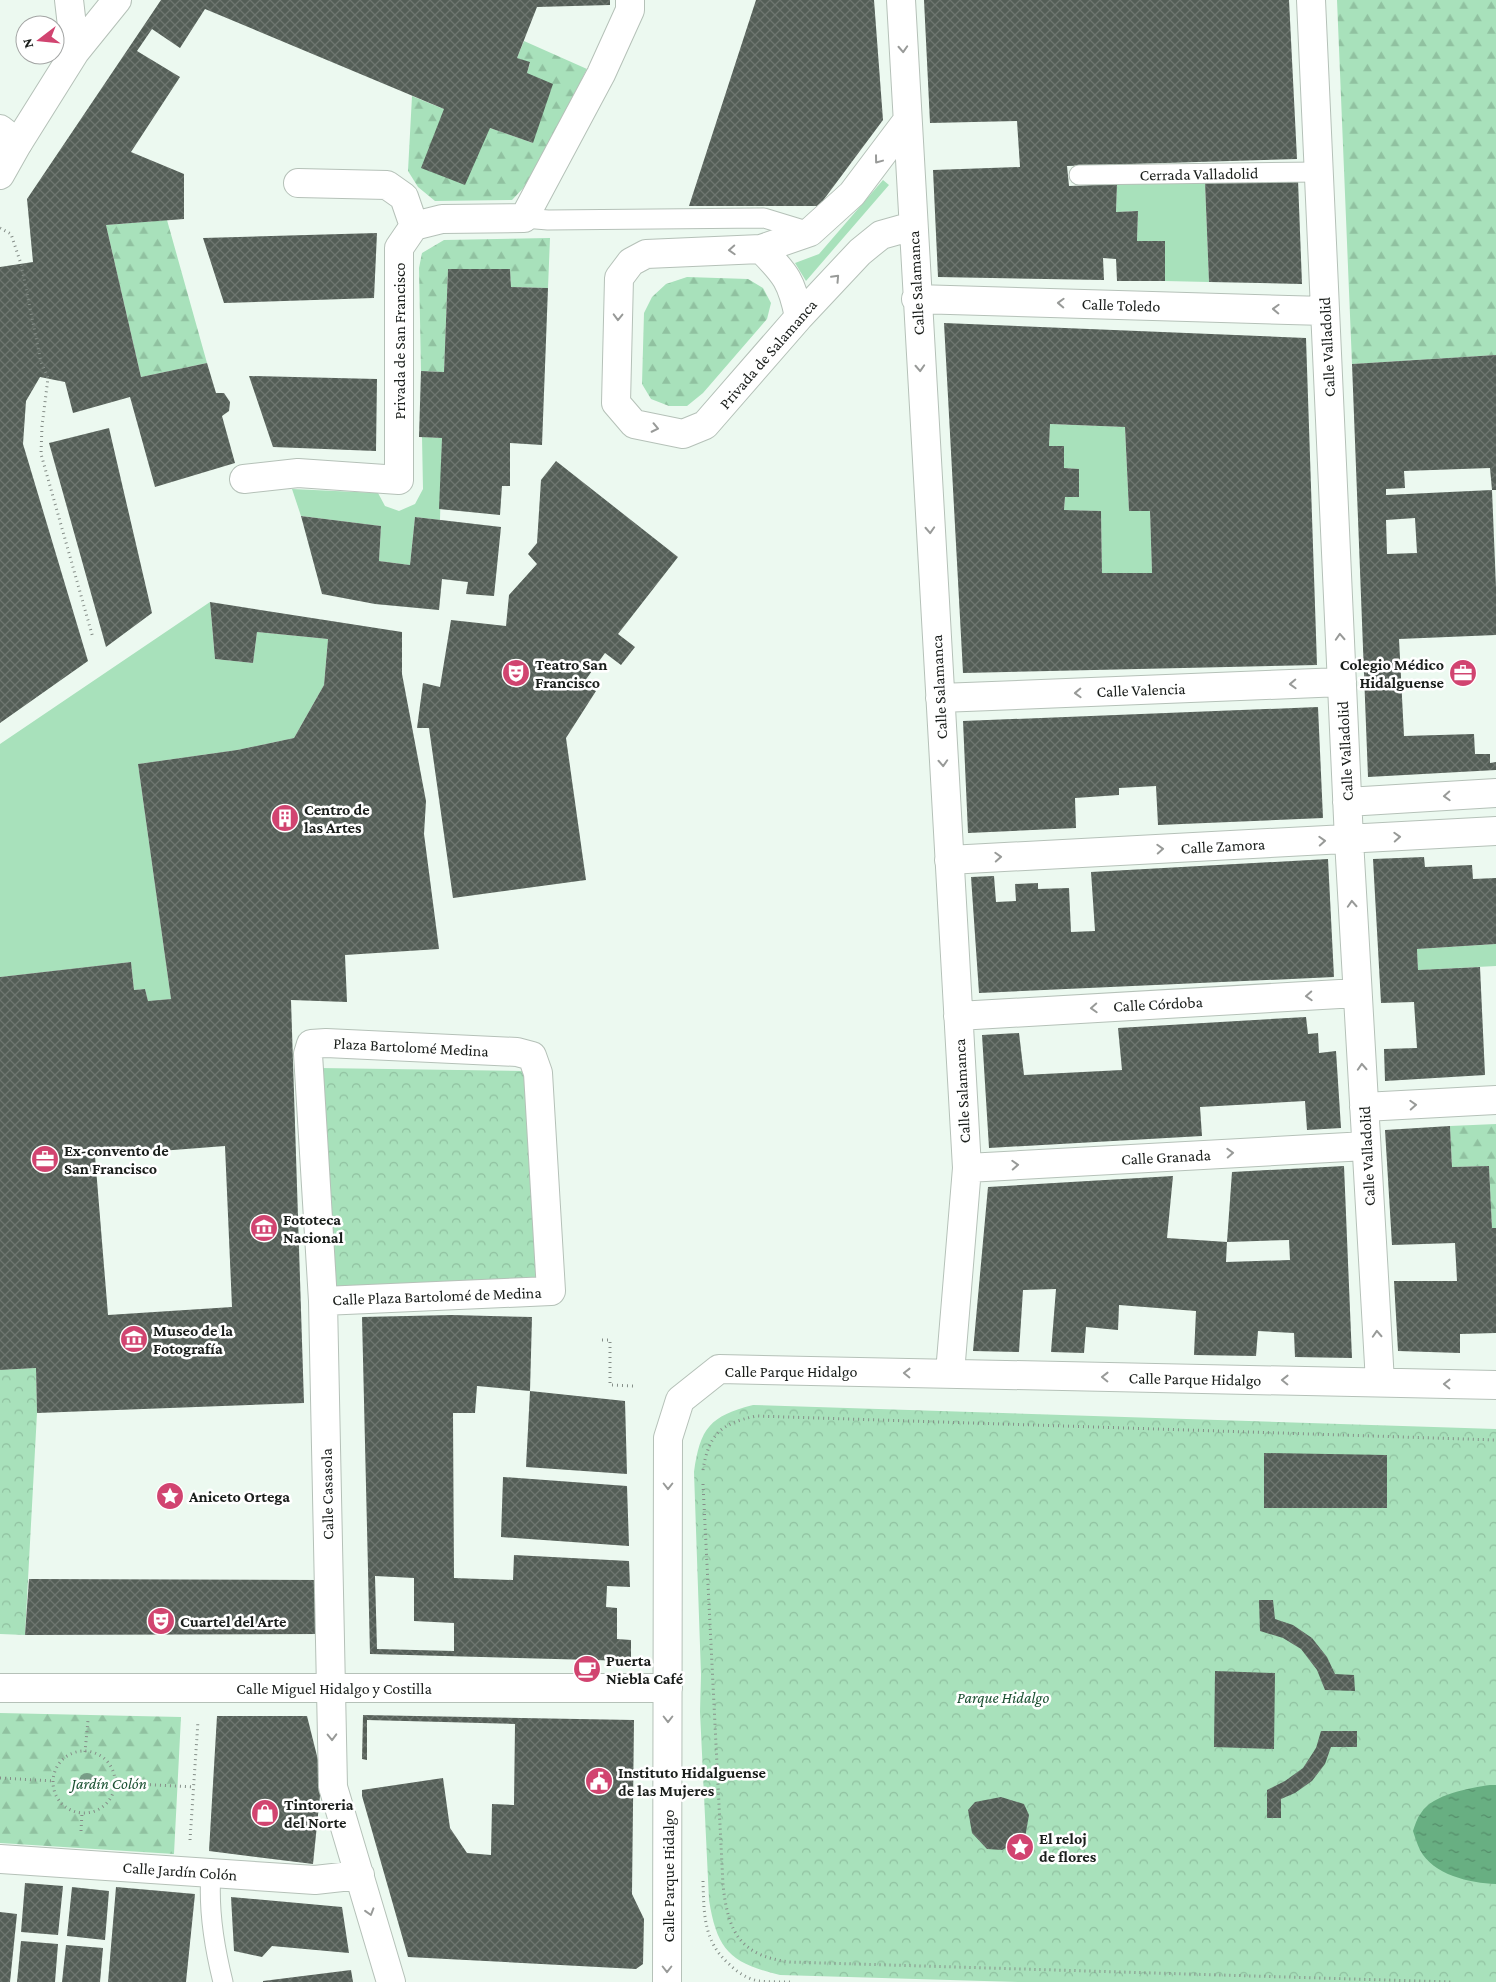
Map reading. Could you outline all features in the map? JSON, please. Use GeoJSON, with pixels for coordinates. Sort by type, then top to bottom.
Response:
{"type":"FeatureCollection","features":[{"type":"Feature","properties":{"kind":"street"},"geometry":{"type":"LineString","coordinates":[[69,0],[75,52]]}},
{"type":"Feature","properties":{"kind":"street"},"geometry":{"type":"LineString","coordinates":[[0,175],[9,136],[117,0]]}},
{"type":"Feature","properties":{"kind":"street"},"geometry":{"type":"LineString","coordinates":[[298,183],[387,185],[404,197],[414,226],[442,219],[524,218],[601,74],[630,10],[630,0]]}},
{"type":"Feature","properties":{"kind":"street","name":"Calle Salamanca"},"geometry":{"type":"LineString","coordinates":[[900,0],[967,1168],[950,1373]]}},
{"type":"Feature","properties":{"kind":"street","name":"Calle Valladolid"},"geometry":{"type":"LineString","coordinates":[[1311,0],[1347,802],[1380,1382]]}},
{"type":"Feature","properties":{"kind":"street"},"geometry":{"type":"LineString","coordinates":[[799,317],[793,290],[781,268],[761,249],[810,232],[852,194],[907,121]]}},
{"type":"Feature","properties":{"kind":"street","name":"Privada de San Francisco"},"geometry":{"type":"LineString","coordinates":[[244,479],[298,472],[399,480],[399,248],[414,226]]}},
{"type":"Feature","properties":{"kind":"street","name":"Privada de Salamanca"},"geometry":{"type":"LineString","coordinates":[[761,249],[646,254],[631,262],[619,278],[616,403],[634,424],[683,434],[705,425],[799,317],[860,252],[882,235],[912,226]]}},
{"type":"Feature","properties":{"kind":"street","name":"Calle Toledo"},"geometry":{"type":"LineString","coordinates":[[916,299],[1325,311]]}},
{"type":"Feature","properties":{"kind":"street","name":"Calle Valencia"},"geometry":{"type":"LineString","coordinates":[[940,698],[1342,682]]}},
{"type":"Feature","properties":{"kind":"street"},"geometry":{"type":"LineString","coordinates":[[1347,802],[1496,793]]}},
{"type":"Feature","properties":{"kind":"street","name":"Calle Zamora"},"geometry":{"type":"LineString","coordinates":[[949,860],[1496,831]]}},
{"type":"Feature","properties":{"kind":"street","name":"Calle Córdoba"},"geometry":{"type":"LineString","coordinates":[[958,1016],[1357,993]]}},
{"type":"Feature","properties":{"kind":"street","name":"Plaza Bartolomé Medina"},"geometry":{"type":"LineString","coordinates":[[324,1300],[308,1054],[311,1044],[326,1043],[517,1052],[532,1056],[538,1073],[551,1291]]}},
{"type":"Feature","properties":{"kind":"street"},"geometry":{"type":"LineString","coordinates":[[1364,1107],[1496,1100]]}},
{"type":"Feature","properties":{"kind":"street","name":"Calle Granada"},"geometry":{"type":"LineString","coordinates":[[967,1168],[1366,1146]]}},
{"type":"Feature","properties":{"kind":"street","name":"Calle Plaza Bartolomé de Medina"},"geometry":{"type":"LineString","coordinates":[[324,1300],[551,1291]]}},
{"type":"Feature","properties":{"kind":"street","name":"Calle Casasola"},"geometry":{"type":"LineString","coordinates":[[324,1300],[333,1787],[391,1982]]}},
{"type":"Feature","properties":{"kind":"street","name":"Calle Parque Hidalgo"},"geometry":{"type":"LineString","coordinates":[[668,1982],[668,1438],[680,1400],[719,1369],[1496,1385]]}},
{"type":"Feature","properties":{"kind":"street","name":"Calle Miguel Hidalgo y Costilla"},"geometry":{"type":"LineString","coordinates":[[0,1688],[668,1688]]}},
{"type":"Feature","properties":{"kind":"street","name":"Calle Jardín Colón"},"geometry":{"type":"LineString","coordinates":[[0,1858],[315,1880],[360,1875]]}},
{"type":"Feature","properties":{"kind":"lane","name":"Cerrada Valladolid"},"geometry":{"type":"LineString","coordinates":[[1079,175],[1319,172]]}},
{"type":"Feature","properties":{"kind":"lane"},"geometry":{"type":"LineString","coordinates":[[524,218],[558,220],[764,218],[810,232]]}},
{"type":"Feature","properties":{"kind":"lane"},"geometry":{"type":"LineString","coordinates":[[199,1872],[209,1894],[212,1927],[223,1982]]}},
{"type":"Feature","properties":{"kind":"path"},"geometry":{"type":"LineString","coordinates":[[0,228],[11,234],[19,256],[41,362],[48,378],[42,426],[41,454],[93,638]]}},
{"type":"Feature","properties":{"kind":"path"},"geometry":{"type":"LineString","coordinates":[[602,1340],[610,1340],[610,1385],[635,1386]]}},
{"type":"Feature","properties":{"kind":"path"},"geometry":{"type":"LineString","coordinates":[[703,1473],[710,1442],[720,1430],[736,1420],[756,1416],[1496,1440]]}},
{"type":"Feature","properties":{"kind":"path"},"geometry":{"type":"LineString","coordinates":[[703,1482],[723,1885],[729,1923],[739,1938],[751,1950],[771,1960],[790,1962],[1452,1982]]}},
{"type":"Feature","properties":{"kind":"path"},"geometry":{"type":"LineString","coordinates":[[85,1752],[88,1715]]}},
{"type":"Feature","properties":{"kind":"path"},"geometry":{"type":"LineString","coordinates":[[199,1715],[194,1786],[199,1872]]}},
{"type":"Feature","properties":{"kind":"path"},"geometry":{"type":"LineString","coordinates":[[85,1752],[100,1755],[107,1762],[113,1771],[115,1783],[111,1797],[100,1808],[82,1813],[70,1809],[61,1802],[56,1794],[54,1781],[58,1766],[64,1758],[72,1753],[85,1752]]}},
{"type":"Feature","properties":{"kind":"path"},"geometry":{"type":"LineString","coordinates":[[0,1778],[54,1781]]}},
{"type":"Feature","properties":{"kind":"path"},"geometry":{"type":"LineString","coordinates":[[115,1783],[194,1786]]}},
{"type":"Feature","properties":{"kind":"path"},"geometry":{"type":"LineString","coordinates":[[704,1912],[709,1938],[721,1957],[738,1973],[758,1981],[790,1982]]}},
{"type":"Feature","properties":{"kind":"green space"},"geometry":{"type":"Polygon","coordinates":[[[1337,0],[1496,0],[1496,355],[1352,364],[1337,0]]]}},
{"type":"Feature","properties":{"kind":"green space"},"geometry":{"type":"Polygon","coordinates":[[[524,41],[587,69],[529,182],[512,200],[435,201],[418,187],[408,171],[412,96],[490,128],[533,143],[527,73],[530,63],[517,58],[524,41]]]}},
{"type":"Feature","properties":{"kind":"green space"},"geometry":{"type":"Polygon","coordinates":[[[883,180],[889,185],[806,281],[795,263],[819,254],[883,180]]]}},
{"type":"Feature","properties":{"kind":"green space"},"geometry":{"type":"Polygon","coordinates":[[[1205,182],[1209,282],[1165,281],[1165,241],[1137,241],[1138,211],[1116,212],[1117,184],[1205,182]]]}},
{"type":"Feature","properties":{"kind":"green space"},"geometry":{"type":"Polygon","coordinates":[[[167,220],[207,363],[141,377],[106,225],[167,220]]]}},
{"type":"Feature","properties":{"kind":"green space"},"geometry":{"type":"Polygon","coordinates":[[[550,238],[548,288],[511,287],[510,269],[448,269],[444,372],[421,371],[419,268],[422,253],[444,240],[550,238]]]}},
{"type":"Feature","properties":{"kind":"green space"},"geometry":{"type":"Polygon","coordinates":[[[687,277],[748,279],[763,288],[771,303],[767,319],[703,393],[687,406],[669,406],[651,399],[642,384],[644,313],[652,297],[666,284],[687,277]]]}},
{"type":"Feature","properties":{"kind":"green space"},"geometry":{"type":"Polygon","coordinates":[[[1050,424],[1125,427],[1129,511],[1150,511],[1152,573],[1102,573],[1101,511],[1064,510],[1065,497],[1079,497],[1079,469],[1064,468],[1064,446],[1049,446],[1050,424]]]}},
{"type":"Feature","properties":{"kind":"green space"},"geometry":{"type":"Polygon","coordinates":[[[422,437],[442,438],[440,520],[415,517],[410,565],[379,561],[381,526],[301,516],[292,489],[378,493],[385,506],[399,511],[415,504],[423,489],[422,437]]]}},
{"type":"Feature","properties":{"kind":"green space"},"geometry":{"type":"Polygon","coordinates":[[[210,602],[215,659],[253,663],[257,632],[328,639],[324,685],[294,738],[237,750],[138,764],[171,999],[148,1001],[145,989],[134,990],[131,962],[0,977],[0,744],[210,602]]]}},
{"type":"Feature","properties":{"kind":"green space"},"geometry":{"type":"Polygon","coordinates":[[[1496,944],[1496,966],[1418,970],[1417,949],[1496,944]]]}},
{"type":"Feature","properties":{"kind":"green space"},"geometry":{"type":"Polygon","coordinates":[[[319,1068],[527,1071],[539,1280],[333,1289],[319,1068]]]}},
{"type":"Feature","properties":{"kind":"green space"},"geometry":{"type":"Polygon","coordinates":[[[1496,1124],[1496,1228],[1492,1228],[1489,1166],[1452,1167],[1450,1126],[1496,1124]]]}},
{"type":"Feature","properties":{"kind":"green space"},"geometry":{"type":"Polygon","coordinates":[[[36,1368],[37,1413],[25,1635],[0,1634],[0,1370],[36,1368]]]}},
{"type":"Feature","properties":{"kind":"green space","name":"Parque Hidalgo"},"geometry":{"type":"Polygon","coordinates":[[[753,1405],[1496,1429],[1496,1982],[1018,1982],[780,1975],[749,1965],[738,1959],[729,1952],[716,1931],[709,1900],[700,1712],[701,1675],[694,1472],[700,1445],[704,1434],[710,1426],[726,1414],[753,1405]]]}},
{"type":"Feature","properties":{"kind":"green space","name":"Jardín Colón"},"geometry":{"type":"Polygon","coordinates":[[[0,1713],[181,1717],[174,1854],[0,1843],[0,1713]]]}},
{"type":"Feature","properties":{"kind":"water"},"geometry":{"type":"Polygon","coordinates":[[[1496,1785],[1496,1884],[1475,1882],[1453,1876],[1434,1866],[1420,1850],[1413,1831],[1420,1815],[1434,1801],[1452,1793],[1496,1785]]]}},
{"type":"Feature","properties":{"kind":"building"},"geometry":{"type":"Polygon","coordinates":[[[161,0],[610,0],[610,5],[537,7],[517,58],[530,62],[527,73],[553,84],[533,143],[490,128],[465,185],[421,168],[444,109],[205,9],[180,48],[152,29],[137,51],[180,77],[131,152],[184,174],[184,219],[106,225],[141,377],[207,363],[216,393],[224,393],[230,402],[229,411],[222,416],[235,463],[155,487],[130,397],[73,413],[65,382],[40,377],[26,401],[23,444],[88,661],[0,723],[0,267],[33,262],[27,199],[161,0]]]}},
{"type":"Feature","properties":{"kind":"building"},"geometry":{"type":"Polygon","coordinates":[[[756,0],[874,0],[883,120],[819,206],[689,206],[756,0]]]}},
{"type":"Feature","properties":{"kind":"building"},"geometry":{"type":"Polygon","coordinates":[[[924,0],[1289,0],[1297,159],[1067,166],[1069,186],[1117,184],[1116,212],[1138,211],[1137,241],[1165,241],[1165,281],[1117,281],[1116,259],[1103,258],[1104,280],[938,277],[933,170],[1020,167],[1017,121],[930,123],[924,0]]]}},
{"type":"Feature","properties":{"kind":"building"},"geometry":{"type":"Polygon","coordinates":[[[1298,180],[1302,284],[1209,282],[1205,182],[1298,180]]]}},
{"type":"Feature","properties":{"kind":"building"},"geometry":{"type":"Polygon","coordinates":[[[377,233],[374,298],[224,303],[203,238],[377,233]]]}},
{"type":"Feature","properties":{"kind":"building"},"geometry":{"type":"Polygon","coordinates":[[[448,269],[510,269],[511,287],[548,288],[542,445],[510,443],[510,486],[502,486],[500,515],[439,509],[442,438],[419,437],[421,371],[444,372],[448,269]]]}},
{"type":"Feature","properties":{"kind":"building"},"geometry":{"type":"Polygon","coordinates":[[[944,323],[1306,338],[1317,665],[963,673],[944,323]],[[1050,424],[1049,446],[1064,446],[1064,468],[1079,469],[1079,497],[1065,497],[1064,510],[1101,511],[1102,573],[1152,573],[1150,511],[1129,511],[1125,427],[1050,424]]]}},
{"type":"Feature","properties":{"kind":"building"},"geometry":{"type":"Polygon","coordinates":[[[1496,355],[1496,490],[1492,490],[1496,635],[1399,639],[1404,736],[1474,734],[1475,754],[1490,754],[1490,763],[1496,762],[1496,770],[1368,777],[1352,364],[1496,355]],[[1490,468],[1404,471],[1405,488],[1386,489],[1386,495],[1492,490],[1490,468]],[[1415,518],[1386,520],[1387,554],[1417,553],[1415,518]]]}},
{"type":"Feature","properties":{"kind":"building"},"geometry":{"type":"Polygon","coordinates":[[[249,376],[377,379],[376,451],[273,447],[249,376]]]}},
{"type":"Feature","properties":{"kind":"building"},"geometry":{"type":"Polygon","coordinates":[[[109,428],[152,613],[106,647],[49,443],[109,428]]]}},
{"type":"Feature","properties":{"kind":"building","name":"Teatro San Francisco"},"geometry":{"type":"Polygon","coordinates":[[[556,461],[678,557],[618,634],[635,647],[621,665],[605,653],[584,682],[596,691],[566,738],[586,880],[453,898],[429,728],[417,728],[423,683],[440,687],[451,620],[506,626],[509,595],[537,564],[528,554],[537,543],[541,480],[556,461]]]}},
{"type":"Feature","properties":{"kind":"building"},"geometry":{"type":"Polygon","coordinates":[[[301,516],[381,526],[379,561],[410,565],[415,517],[501,527],[494,596],[466,594],[468,582],[442,579],[439,610],[375,604],[322,594],[301,516]]]}},
{"type":"Feature","properties":{"kind":"building"},"geometry":{"type":"Polygon","coordinates":[[[210,602],[402,632],[402,674],[426,801],[424,834],[439,949],[345,955],[347,1002],[291,1000],[304,1403],[37,1413],[36,1368],[0,1370],[0,977],[131,962],[134,990],[145,989],[148,1001],[171,999],[138,764],[237,750],[294,738],[324,685],[328,639],[257,632],[253,663],[215,659],[210,602]],[[225,1146],[95,1156],[108,1315],[232,1307],[225,1146]]]}},
{"type":"Feature","properties":{"kind":"building"},"geometry":{"type":"Polygon","coordinates":[[[1318,707],[1323,818],[1158,825],[1156,786],[1119,788],[1119,795],[1075,798],[1076,828],[968,833],[963,721],[1318,707]]]}},
{"type":"Feature","properties":{"kind":"building"},"geometry":{"type":"Polygon","coordinates":[[[1424,857],[1425,867],[1472,865],[1473,879],[1496,878],[1496,944],[1417,949],[1418,970],[1480,967],[1485,1075],[1385,1081],[1384,1049],[1417,1048],[1414,1002],[1381,1003],[1373,859],[1424,857]]]}},
{"type":"Feature","properties":{"kind":"building"},"geometry":{"type":"Polygon","coordinates":[[[1328,859],[1334,977],[979,993],[971,877],[994,876],[996,902],[1016,901],[1015,884],[1038,883],[1038,889],[1069,888],[1071,932],[1095,931],[1091,872],[1328,859]]]}},
{"type":"Feature","properties":{"kind":"building"},"geometry":{"type":"Polygon","coordinates":[[[1306,1017],[1308,1034],[1318,1033],[1319,1053],[1336,1051],[1341,1128],[1307,1130],[1305,1101],[1200,1107],[1202,1136],[989,1148],[982,1035],[1019,1033],[1024,1075],[1122,1070],[1118,1028],[1306,1017]]]}},
{"type":"Feature","properties":{"kind":"building"},"geometry":{"type":"Polygon","coordinates":[[[1450,1126],[1452,1167],[1489,1166],[1492,1228],[1496,1228],[1496,1333],[1460,1334],[1460,1353],[1398,1351],[1394,1281],[1457,1281],[1455,1243],[1392,1245],[1385,1130],[1450,1126]]]}},
{"type":"Feature","properties":{"kind":"building"},"geometry":{"type":"Polygon","coordinates":[[[1344,1166],[1352,1358],[1295,1357],[1294,1333],[1258,1331],[1256,1356],[1194,1355],[1196,1311],[1119,1305],[1118,1330],[1086,1327],[1084,1353],[1051,1352],[1056,1289],[1023,1290],[1019,1352],[973,1351],[988,1187],[1173,1176],[1167,1238],[1227,1242],[1232,1172],[1344,1166]],[[1289,1240],[1227,1242],[1226,1262],[1290,1260],[1289,1240]]]}},
{"type":"Feature","properties":{"kind":"building"},"geometry":{"type":"Polygon","coordinates":[[[452,1315],[532,1317],[530,1391],[477,1386],[475,1413],[453,1413],[454,1578],[513,1580],[514,1555],[629,1561],[630,1587],[607,1586],[606,1607],[617,1608],[617,1639],[631,1640],[631,1661],[370,1654],[362,1317],[452,1315]],[[375,1576],[377,1649],[454,1651],[454,1623],[414,1621],[414,1578],[375,1576]]]}},
{"type":"Feature","properties":{"kind":"building"},"geometry":{"type":"Polygon","coordinates":[[[530,1391],[625,1401],[627,1474],[526,1467],[530,1391]]]}},
{"type":"Feature","properties":{"kind":"building"},"geometry":{"type":"Polygon","coordinates":[[[1264,1453],[1387,1455],[1387,1508],[1264,1508],[1264,1453]]]}},
{"type":"Feature","properties":{"kind":"building"},"geometry":{"type":"Polygon","coordinates":[[[503,1477],[627,1486],[629,1546],[501,1537],[503,1477]]]}},
{"type":"Feature","properties":{"kind":"building"},"geometry":{"type":"Polygon","coordinates":[[[29,1579],[320,1580],[321,1634],[25,1635],[29,1579]]]}},
{"type":"Feature","properties":{"kind":"building"},"geometry":{"type":"Polygon","coordinates":[[[1259,1600],[1273,1600],[1275,1619],[1293,1625],[1312,1638],[1327,1657],[1335,1674],[1354,1675],[1355,1691],[1325,1690],[1317,1670],[1301,1649],[1283,1638],[1260,1631],[1259,1600]]]}},
{"type":"Feature","properties":{"kind":"building"},"geometry":{"type":"Polygon","coordinates":[[[1215,1671],[1275,1673],[1274,1749],[1214,1747],[1215,1671]]]}},
{"type":"Feature","properties":{"kind":"building"},"geometry":{"type":"Polygon","coordinates":[[[363,1715],[634,1720],[632,1894],[644,1919],[643,1964],[636,1969],[408,1957],[362,1796],[362,1790],[443,1778],[450,1828],[467,1853],[491,1855],[492,1804],[514,1805],[515,1724],[367,1720],[367,1760],[362,1759],[363,1715]]]}},
{"type":"Feature","properties":{"kind":"building","name":"Tintoreria del Norte"},"geometry":{"type":"Polygon","coordinates":[[[217,1716],[307,1716],[322,1776],[313,1864],[209,1851],[217,1716]]]}},
{"type":"Feature","properties":{"kind":"building"},"geometry":{"type":"Polygon","coordinates":[[[1321,1731],[1357,1731],[1357,1747],[1331,1747],[1325,1764],[1312,1781],[1295,1793],[1281,1799],[1281,1818],[1267,1818],[1267,1790],[1285,1781],[1303,1768],[1316,1748],[1321,1731]]]}},
{"type":"Feature","properties":{"kind":"building"},"geometry":{"type":"Polygon","coordinates":[[[1001,1797],[1024,1804],[1029,1815],[1025,1838],[1002,1850],[987,1849],[972,1833],[968,1810],[975,1802],[1001,1797]]]}},
{"type":"Feature","properties":{"kind":"building"},"geometry":{"type":"Polygon","coordinates":[[[25,1883],[63,1886],[58,1935],[21,1932],[25,1883]]]}},
{"type":"Feature","properties":{"kind":"building"},"geometry":{"type":"Polygon","coordinates":[[[72,1887],[109,1891],[105,1940],[67,1936],[72,1887]]]}},
{"type":"Feature","properties":{"kind":"building"},"geometry":{"type":"Polygon","coordinates":[[[116,1887],[195,1894],[186,1982],[108,1982],[116,1887]]]}},
{"type":"Feature","properties":{"kind":"building"},"geometry":{"type":"Polygon","coordinates":[[[231,1897],[342,1907],[349,1953],[272,1946],[262,1957],[234,1951],[231,1897]]]}},
{"type":"Feature","properties":{"kind":"building"},"geometry":{"type":"Polygon","coordinates":[[[0,1912],[17,1914],[10,1982],[0,1982],[0,1912]]]}},
{"type":"Feature","properties":{"kind":"building"},"geometry":{"type":"Polygon","coordinates":[[[21,1941],[58,1944],[55,1982],[17,1982],[21,1941]]]}},
{"type":"Feature","properties":{"kind":"building"},"geometry":{"type":"Polygon","coordinates":[[[66,1945],[103,1948],[100,1982],[62,1982],[66,1945]]]}},
{"type":"Feature","properties":{"kind":"building"},"geometry":{"type":"Polygon","coordinates":[[[351,1970],[353,1982],[263,1982],[263,1981],[351,1970]]]}},
{"type":"Feature","properties":{"kind":"place","name":"Teatro San Francisco"},"geometry":{"type":"Point","coordinates":[516,673]}},
{"type":"Feature","properties":{"kind":"place","name":"Colegio Médico Hidalguense"},"geometry":{"type":"Point","coordinates":[1463,673]}},
{"type":"Feature","properties":{"kind":"place","name":"Centro de las Artes"},"geometry":{"type":"Point","coordinates":[285,818]}},
{"type":"Feature","properties":{"kind":"place","name":"Ex-convento de San Francisco"},"geometry":{"type":"Point","coordinates":[45,1159]}},
{"type":"Feature","properties":{"kind":"place","name":"Fototeca Nacional"},"geometry":{"type":"Point","coordinates":[264,1228]}},
{"type":"Feature","properties":{"kind":"place","name":"Museo de la Fotografía"},"geometry":{"type":"Point","coordinates":[134,1339]}},
{"type":"Feature","properties":{"kind":"place","name":"Aniceto Ortega"},"geometry":{"type":"Point","coordinates":[170,1496]}},
{"type":"Feature","properties":{"kind":"place","name":"Cuartel del Arte"},"geometry":{"type":"Point","coordinates":[161,1621]}},
{"type":"Feature","properties":{"kind":"place","name":"Puerta Niebla Café"},"geometry":{"type":"Point","coordinates":[587,1669]}},
{"type":"Feature","properties":{"kind":"place","name":"Instituto Hidalguense de las Mujeres"},"geometry":{"type":"Point","coordinates":[599,1781]}},
{"type":"Feature","properties":{"kind":"place","name":"Tintoreria del Norte"},"geometry":{"type":"Point","coordinates":[265,1813]}},
{"type":"Feature","properties":{"kind":"place","name":"El reloj de flores"},"geometry":{"type":"Point","coordinates":[1020,1847]}}]}
